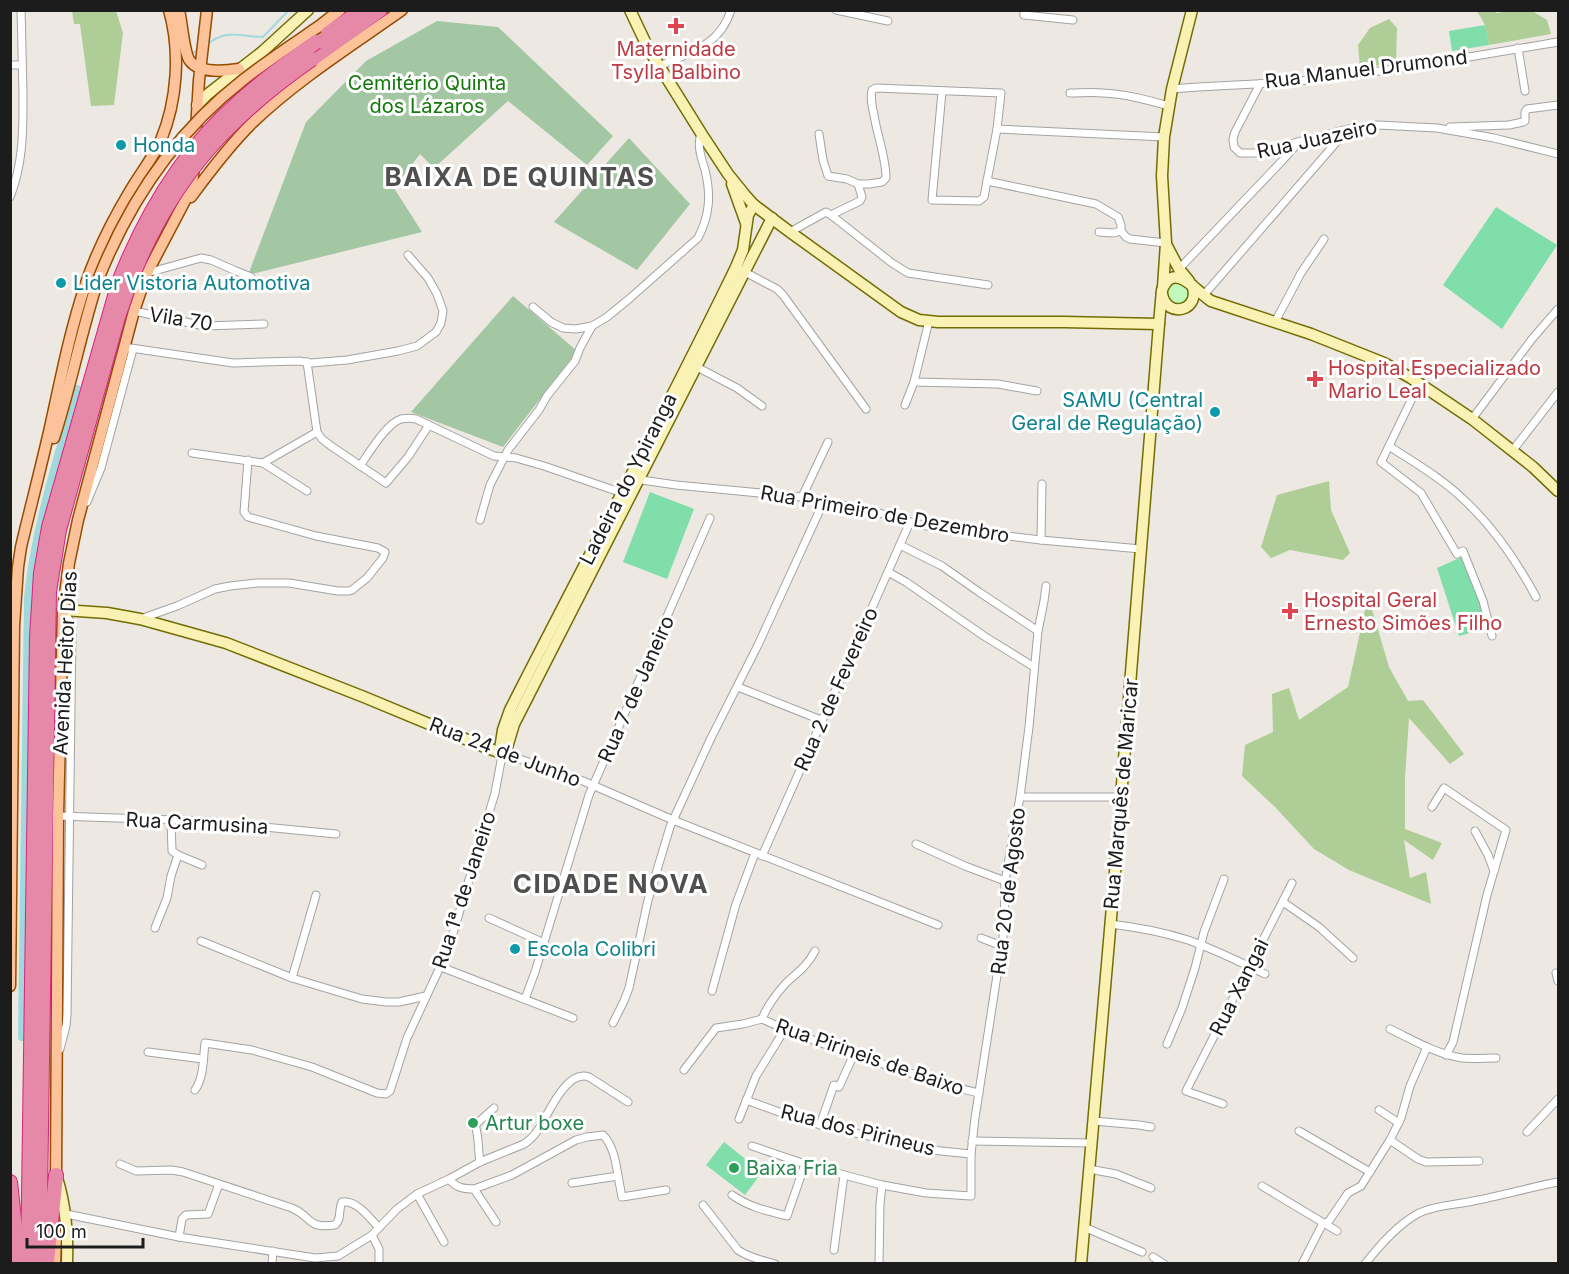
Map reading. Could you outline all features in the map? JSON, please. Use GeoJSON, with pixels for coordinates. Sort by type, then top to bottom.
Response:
{"type":"FeatureCollection","features":[{"type":"Feature","properties":{"kind":"highway"},"geometry":{"type":"LineString","coordinates":[[39,1263],[49,592],[59,530],[115,328],[131,250],[165,187],[191,151],[213,126],[265,79],[362,10]]}},
{"type":"Feature","properties":{"kind":"highway"},"geometry":{"type":"LineString","coordinates":[[124,283],[163,212],[200,158],[245,111],[271,88],[380,10]]}},
{"type":"Feature","properties":{"kind":"highway"},"geometry":{"type":"LineString","coordinates":[[28,1263],[56,1174]]}},
{"type":"Feature","properties":{"kind":"highway"},"geometry":{"type":"LineString","coordinates":[[10,1182],[38,1236],[47,1263]]}},
{"type":"Feature","properties":{"kind":"highway"},"geometry":{"type":"LineString","coordinates":[[19,1263],[38,1236]]}},
{"type":"Feature","properties":{"kind":"main road"},"geometry":{"type":"LineString","coordinates":[[10,986],[12,632],[21,547],[69,340],[88,279],[104,238],[150,160],[165,129],[171,108],[175,85],[175,47],[169,10]]}},
{"type":"Feature","properties":{"kind":"main road"},"geometry":{"type":"LineString","coordinates":[[179,10],[188,60],[200,68],[239,69]]}},
{"type":"Feature","properties":{"kind":"main road","name":"Avenida Heitor Dias"},"geometry":{"type":"LineString","coordinates":[[67,1263],[66,1214],[64,1198],[56,1174],[64,817],[63,610],[69,563],[78,520],[128,348],[134,311],[147,273],[192,184],[200,68],[207,10]]}},
{"type":"Feature","properties":{"kind":"main road"},"geometry":{"type":"LineString","coordinates":[[197,105],[262,52],[308,10]]}},
{"type":"Feature","properties":{"kind":"main road"},"geometry":{"type":"LineString","coordinates":[[36,489],[55,435],[98,280],[110,248],[148,180],[176,144],[206,112],[243,80],[340,10]]}},
{"type":"Feature","properties":{"kind":"main road"},"geometry":{"type":"LineString","coordinates":[[178,215],[218,161],[252,124],[293,88],[402,10]]}},
{"type":"Feature","properties":{"kind":"main road"},"geometry":{"type":"LineString","coordinates":[[630,10],[659,66],[701,133],[728,174],[754,205],[901,312],[919,320],[928,321],[1159,324],[1181,309],[1207,299]]}},
{"type":"Feature","properties":{"kind":"main road"},"geometry":{"type":"LineString","coordinates":[[1192,10],[1172,89],[1164,137],[1162,242],[1179,269],[1191,284],[1194,290],[1193,299],[1187,307],[1175,310],[1167,306],[1162,292],[1167,282],[1176,277],[1186,279],[1191,284],[1207,299],[1329,340],[1384,363],[1472,419],[1546,477],[1558,491]]}},
{"type":"Feature","properties":{"kind":"main road"},"geometry":{"type":"LineString","coordinates":[[150,160],[160,153],[177,148],[184,150],[194,160]]}},
{"type":"Feature","properties":{"kind":"main road"},"geometry":{"type":"LineString","coordinates":[[728,174],[746,224]]}},
{"type":"Feature","properties":{"kind":"main road","name":"Ladeira do Ypiranga"},"geometry":{"type":"LineString","coordinates":[[740,269],[747,215],[754,205]]}},
{"type":"Feature","properties":{"kind":"main road","name":"Ladeira do Ypiranga"},"geometry":{"type":"LineString","coordinates":[[502,756],[510,722],[575,581],[626,495],[740,269],[772,218]]}},
{"type":"Feature","properties":{"kind":"main road","name":"Rua Marquês de Maricar"},"geometry":{"type":"LineString","coordinates":[[1081,1263],[1162,292],[1162,242]]}},
{"type":"Feature","properties":{"kind":"main road","name":"Rua 24 de Junho"},"geometry":{"type":"LineString","coordinates":[[63,610],[107,613],[140,619],[226,644],[364,697],[502,756]]}},
{"type":"Feature","properties":{"kind":"main road"},"geometry":{"type":"LineString","coordinates":[[38,1236],[55,1263]]}},
{"type":"Feature","properties":{"kind":"street"},"geometry":{"type":"LineString","coordinates":[[10,196],[21,162],[23,117],[21,10]]}},
{"type":"Feature","properties":{"kind":"street"},"geometry":{"type":"LineString","coordinates":[[659,66],[707,45],[721,32],[731,10]]}},
{"type":"Feature","properties":{"kind":"street"},"geometry":{"type":"LineString","coordinates":[[836,10],[888,21]]}},
{"type":"Feature","properties":{"kind":"street"},"geometry":{"type":"LineString","coordinates":[[1024,13],[1074,20]]}},
{"type":"Feature","properties":{"kind":"street","name":"Rua Manuel Drumond"},"geometry":{"type":"LineString","coordinates":[[1172,89],[1299,81],[1365,73],[1558,42]]}},
{"type":"Feature","properties":{"kind":"street"},"geometry":{"type":"LineString","coordinates":[[1518,48],[1525,91]]}},
{"type":"Feature","properties":{"kind":"street"},"geometry":{"type":"LineString","coordinates":[[10,65],[22,65]]}},
{"type":"Feature","properties":{"kind":"street","name":"Rua Juazeiro"},"geometry":{"type":"LineString","coordinates":[[1260,84],[1235,132],[1233,142],[1235,149],[1240,153],[1248,154],[1348,129],[1378,125],[1437,128],[1509,125],[1525,121],[1527,109],[1558,105]]}},
{"type":"Feature","properties":{"kind":"street"},"geometry":{"type":"LineString","coordinates":[[819,134],[827,175],[858,184],[882,182],[886,178],[886,166],[871,99],[872,90],[876,88],[1001,93],[997,129],[984,197],[979,201],[932,200],[942,92]]}},
{"type":"Feature","properties":{"kind":"street"},"geometry":{"type":"LineString","coordinates":[[1070,93],[1110,93],[1169,106]]}},
{"type":"Feature","properties":{"kind":"street","name":"Rua Juazeiro"},"geometry":{"type":"LineString","coordinates":[[1437,128],[1494,138],[1558,154]]}},
{"type":"Feature","properties":{"kind":"street"},"geometry":{"type":"LineString","coordinates":[[997,129],[1164,137]]}},
{"type":"Feature","properties":{"kind":"street"},"geometry":{"type":"LineString","coordinates":[[1207,299],[1348,129]]}},
{"type":"Feature","properties":{"kind":"street"},"geometry":{"type":"LineString","coordinates":[[533,307],[551,322],[563,328],[576,329],[592,326],[607,317],[689,247],[704,226],[710,200],[699,148],[701,133]]}},
{"type":"Feature","properties":{"kind":"street"},"geometry":{"type":"LineString","coordinates":[[1179,269],[1300,141]]}},
{"type":"Feature","properties":{"kind":"street"},"geometry":{"type":"LineString","coordinates":[[987,181],[1096,204],[1118,217],[1122,225],[1121,231],[1126,237],[1162,242]]}},
{"type":"Feature","properties":{"kind":"street"},"geometry":{"type":"LineString","coordinates":[[831,215],[860,201],[862,197],[858,184]]}},
{"type":"Feature","properties":{"kind":"street"},"geometry":{"type":"LineString","coordinates":[[790,232],[826,212],[892,264],[908,273],[988,285]]}},
{"type":"Feature","properties":{"kind":"street"},"geometry":{"type":"LineString","coordinates":[[1099,232],[1121,231]]}},
{"type":"Feature","properties":{"kind":"street"},"geometry":{"type":"LineString","coordinates":[[1275,322],[1301,273],[1324,239]]}},
{"type":"Feature","properties":{"kind":"street"},"geometry":{"type":"LineString","coordinates":[[128,348],[233,363],[299,361],[307,363],[347,360],[408,349],[422,343],[436,332],[442,317],[441,304],[428,278],[408,255]]}},
{"type":"Feature","properties":{"kind":"street"},"geometry":{"type":"LineString","coordinates":[[147,273],[201,258],[251,277]]}},
{"type":"Feature","properties":{"kind":"street"},"geometry":{"type":"LineString","coordinates":[[740,269],[777,289],[783,295],[866,409]]}},
{"type":"Feature","properties":{"kind":"street"},"geometry":{"type":"LineString","coordinates":[[1472,419],[1532,339],[1558,309]]}},
{"type":"Feature","properties":{"kind":"street","name":"Vila 70"},"geometry":{"type":"LineString","coordinates":[[134,311],[204,326],[264,324]]}},
{"type":"Feature","properties":{"kind":"street"},"geometry":{"type":"LineString","coordinates":[[905,405],[914,382],[928,321]]}},
{"type":"Feature","properties":{"kind":"street"},"geometry":{"type":"LineString","coordinates":[[480,520],[490,484],[511,444],[575,361],[592,326]]}},
{"type":"Feature","properties":{"kind":"street"},"geometry":{"type":"LineString","coordinates":[[307,363],[318,432],[322,439],[386,483],[408,457],[429,425]]}},
{"type":"Feature","properties":{"kind":"street"},"geometry":{"type":"LineString","coordinates":[[692,364],[737,388],[762,406]]}},
{"type":"Feature","properties":{"kind":"street"},"geometry":{"type":"LineString","coordinates":[[914,382],[990,384],[1037,391]]}},
{"type":"Feature","properties":{"kind":"street"},"geometry":{"type":"LineString","coordinates":[[1419,384],[1381,462],[1421,493],[1457,554],[1463,551],[1471,566],[1483,601],[1492,636]]}},
{"type":"Feature","properties":{"kind":"street"},"geometry":{"type":"LineString","coordinates":[[1513,450],[1558,392]]}},
{"type":"Feature","properties":{"kind":"street"},"geometry":{"type":"LineString","coordinates":[[360,466],[395,422],[410,418],[494,456],[516,458],[544,466],[626,495]]}},
{"type":"Feature","properties":{"kind":"street"},"geometry":{"type":"LineString","coordinates":[[263,463],[318,432]]}},
{"type":"Feature","properties":{"kind":"street"},"geometry":{"type":"LineString","coordinates":[[802,497],[828,442]]}},
{"type":"Feature","properties":{"kind":"street"},"geometry":{"type":"LineString","coordinates":[[1389,446],[1449,487],[1472,507],[1503,543],[1536,597]]}},
{"type":"Feature","properties":{"kind":"street"},"geometry":{"type":"LineString","coordinates":[[192,453],[263,463],[307,491]]}},
{"type":"Feature","properties":{"kind":"street"},"geometry":{"type":"LineString","coordinates":[[140,619],[215,589],[230,586],[281,582],[349,591],[367,578],[383,558],[385,552],[382,549],[316,536],[248,517],[244,512],[248,460]]}},
{"type":"Feature","properties":{"kind":"street","name":"Rua Primeiro de Dezembro"},"geometry":{"type":"LineString","coordinates":[[634,479],[802,497],[872,511],[927,526],[1141,549]]}},
{"type":"Feature","properties":{"kind":"street"},"geometry":{"type":"LineString","coordinates":[[1041,540],[1042,484]]}},
{"type":"Feature","properties":{"kind":"street"},"geometry":{"type":"LineString","coordinates":[[613,1023],[629,988],[648,900],[673,820],[711,738],[738,687],[824,501]]}},
{"type":"Feature","properties":{"kind":"street","name":"Rua 7 de Janeiro"},"geometry":{"type":"LineString","coordinates":[[525,999],[593,786],[710,518]]}},
{"type":"Feature","properties":{"kind":"street","name":"Rua 2 de Fevereiro"},"geometry":{"type":"LineString","coordinates":[[712,991],[736,904],[910,522]]}},
{"type":"Feature","properties":{"kind":"street"},"geometry":{"type":"LineString","coordinates":[[900,545],[942,566],[1038,631]]}},
{"type":"Feature","properties":{"kind":"street"},"geometry":{"type":"LineString","coordinates":[[888,572],[1034,667]]}},
{"type":"Feature","properties":{"kind":"street","name":"Rua 20 de Agosto"},"geometry":{"type":"LineString","coordinates":[[882,1185],[926,1193],[970,1196],[972,1141],[1002,946],[1005,881],[1020,797],[1038,631],[1046,586]]}},
{"type":"Feature","properties":{"kind":"street"},"geometry":{"type":"LineString","coordinates":[[738,687],[821,720]]}},
{"type":"Feature","properties":{"kind":"street","name":"Rua 24 de Junho"},"geometry":{"type":"LineString","coordinates":[[502,756],[593,786],[758,855],[938,925]]}},
{"type":"Feature","properties":{"kind":"street","name":"Rua 1ª de Janeiro"},"geometry":{"type":"LineString","coordinates":[[203,1059],[205,1043],[252,1050],[312,1067],[377,1093],[386,1094],[390,1091],[407,1038],[434,983],[455,930],[495,793],[502,756]]}},
{"type":"Feature","properties":{"kind":"street"},"geometry":{"type":"LineString","coordinates":[[1432,807],[1444,788],[1506,830],[1453,1042],[1446,1054]]}},
{"type":"Feature","properties":{"kind":"street"},"geometry":{"type":"LineString","coordinates":[[1020,797],[1121,797]]}},
{"type":"Feature","properties":{"kind":"street","name":"Rua Carmusina"},"geometry":{"type":"LineString","coordinates":[[64,817],[213,822],[336,834]]}},
{"type":"Feature","properties":{"kind":"street"},"geometry":{"type":"LineString","coordinates":[[171,820],[171,848],[174,854],[202,865]]}},
{"type":"Feature","properties":{"kind":"street"},"geometry":{"type":"LineString","coordinates":[[1475,831],[1494,871]]}},
{"type":"Feature","properties":{"kind":"street"},"geometry":{"type":"LineString","coordinates":[[916,844],[1005,881]]}},
{"type":"Feature","properties":{"kind":"street"},"geometry":{"type":"LineString","coordinates":[[155,928],[169,891],[178,855]]}},
{"type":"Feature","properties":{"kind":"street"},"geometry":{"type":"LineString","coordinates":[[1167,1044],[1185,998],[1195,969],[1200,944],[1224,879]]}},
{"type":"Feature","properties":{"kind":"street","name":"Rua Xangai"},"geometry":{"type":"LineString","coordinates":[[1223,1104],[1186,1091],[1292,883]]}},
{"type":"Feature","properties":{"kind":"street"},"geometry":{"type":"LineString","coordinates":[[291,978],[316,895]]}},
{"type":"Feature","properties":{"kind":"street"},"geometry":{"type":"LineString","coordinates":[[1282,902],[1319,927],[1353,958]]}},
{"type":"Feature","properties":{"kind":"street"},"geometry":{"type":"LineString","coordinates":[[489,918],[544,943]]}},
{"type":"Feature","properties":{"kind":"street"},"geometry":{"type":"LineString","coordinates":[[1110,924],[1143,928],[1200,944],[1265,974]]}},
{"type":"Feature","properties":{"kind":"street"},"geometry":{"type":"LineString","coordinates":[[981,939],[1002,946]]}},
{"type":"Feature","properties":{"kind":"street"},"geometry":{"type":"LineString","coordinates":[[201,941],[291,978],[350,995],[372,1000],[399,1002],[426,996]]}},
{"type":"Feature","properties":{"kind":"street"},"geometry":{"type":"LineString","coordinates":[[684,1070],[716,1028],[743,1024],[762,1018],[779,992],[808,963],[815,951]]}},
{"type":"Feature","properties":{"kind":"street"},"geometry":{"type":"LineString","coordinates":[[441,967],[573,1018]]}},
{"type":"Feature","properties":{"kind":"street","name":"Rua Pirineis de Baixo"},"geometry":{"type":"LineString","coordinates":[[762,1018],[785,1029],[854,1054],[952,1087],[979,1093]]}},
{"type":"Feature","properties":{"kind":"street"},"geometry":{"type":"LineString","coordinates":[[739,1119],[761,1066],[785,1029]]}},
{"type":"Feature","properties":{"kind":"street"},"geometry":{"type":"LineString","coordinates":[[1390,1029],[1446,1054],[1463,1058],[1496,1058]]}},
{"type":"Feature","properties":{"kind":"street"},"geometry":{"type":"LineString","coordinates":[[1302,1263],[1322,1225],[1329,1221],[1345,1196],[1361,1186],[1390,1140],[1403,1114],[1410,1086],[1427,1047]]}},
{"type":"Feature","properties":{"kind":"street"},"geometry":{"type":"LineString","coordinates":[[148,1052],[203,1059],[201,1078],[195,1090]]}},
{"type":"Feature","properties":{"kind":"street"},"geometry":{"type":"LineString","coordinates":[[820,1125],[834,1085],[839,1087],[854,1054]]}},
{"type":"Feature","properties":{"kind":"street"},"geometry":{"type":"LineString","coordinates":[[66,1214],[225,1245],[315,1258],[338,1256],[372,1235],[397,1209],[417,1194],[530,1140],[540,1128],[556,1098],[578,1076],[589,1077],[628,1102]]}},
{"type":"Feature","properties":{"kind":"street"},"geometry":{"type":"LineString","coordinates":[[1527,1132],[1558,1099]]}},
{"type":"Feature","properties":{"kind":"street","name":"Rua dos Pirineus"},"geometry":{"type":"LineString","coordinates":[[746,1100],[820,1125],[913,1147],[971,1154]]}},
{"type":"Feature","properties":{"kind":"street"},"geometry":{"type":"LineString","coordinates":[[480,1162],[478,1131],[475,1125],[494,1108]]}},
{"type":"Feature","properties":{"kind":"street"},"geometry":{"type":"LineString","coordinates":[[1379,1110],[1399,1123]]}},
{"type":"Feature","properties":{"kind":"street"},"geometry":{"type":"LineString","coordinates":[[1093,1121],[1150,1127]]}},
{"type":"Feature","properties":{"kind":"street"},"geometry":{"type":"LineString","coordinates":[[1299,1131],[1370,1172]]}},
{"type":"Feature","properties":{"kind":"street"},"geometry":{"type":"LineString","coordinates":[[449,1179],[456,1186],[474,1189],[512,1175],[576,1140],[603,1135],[607,1139],[618,1176],[621,1197],[666,1190]]}},
{"type":"Feature","properties":{"kind":"street"},"geometry":{"type":"LineString","coordinates":[[1390,1140],[1426,1162],[1479,1161]]}},
{"type":"Feature","properties":{"kind":"street"},"geometry":{"type":"LineString","coordinates":[[972,1141],[1091,1143]]}},
{"type":"Feature","properties":{"kind":"street"},"geometry":{"type":"LineString","coordinates":[[752,1146],[805,1164],[882,1185],[879,1204],[879,1263]]}},
{"type":"Feature","properties":{"kind":"street"},"geometry":{"type":"LineString","coordinates":[[120,1164],[136,1172],[172,1170],[183,1172],[292,1208],[318,1226],[335,1225],[338,1222],[342,1202],[351,1202],[379,1228]]}},
{"type":"Feature","properties":{"kind":"street"},"geometry":{"type":"LineString","coordinates":[[732,1195],[759,1209],[787,1216],[805,1164]]}},
{"type":"Feature","properties":{"kind":"street"},"geometry":{"type":"LineString","coordinates":[[1089,1169],[1116,1174],[1151,1188]]}},
{"type":"Feature","properties":{"kind":"street"},"geometry":{"type":"LineString","coordinates":[[834,1250],[844,1175]]}},
{"type":"Feature","properties":{"kind":"street"},"geometry":{"type":"LineString","coordinates":[[572,1183],[618,1176]]}},
{"type":"Feature","properties":{"kind":"street"},"geometry":{"type":"LineString","coordinates":[[1365,1263],[1401,1225],[1419,1214],[1431,1209],[1558,1182]]}},
{"type":"Feature","properties":{"kind":"street"},"geometry":{"type":"LineString","coordinates":[[179,1237],[182,1219],[186,1215],[208,1214],[219,1184]]}},
{"type":"Feature","properties":{"kind":"street"},"geometry":{"type":"LineString","coordinates":[[1262,1186],[1337,1231]]}},
{"type":"Feature","properties":{"kind":"street"},"geometry":{"type":"LineString","coordinates":[[474,1189],[496,1222]]}},
{"type":"Feature","properties":{"kind":"street"},"geometry":{"type":"LineString","coordinates":[[417,1194],[444,1242]]}},
{"type":"Feature","properties":{"kind":"street"},"geometry":{"type":"LineString","coordinates":[[703,1205],[738,1250],[755,1258],[775,1263]]}},
{"type":"Feature","properties":{"kind":"street"},"geometry":{"type":"LineString","coordinates":[[1084,1227],[1142,1252]]}},
{"type":"Feature","properties":{"kind":"street"},"geometry":{"type":"LineString","coordinates":[[372,1235],[379,1249],[379,1263]]}},
{"type":"Feature","properties":{"kind":"street"},"geometry":{"type":"LineString","coordinates":[[272,1263],[273,1251]]}},
{"type":"Feature","properties":{"kind":"street"},"geometry":{"type":"LineString","coordinates":[[1153,1257],[1164,1263]]}},
{"type":"Feature","properties":{"kind":"green space"},"geometry":{"type":"Polygon","coordinates":[[[72,11],[116,11],[123,33],[114,105],[91,106],[80,24],[74,24],[72,11]]]}},
{"type":"Feature","properties":{"kind":"green space"},"geometry":{"type":"Polygon","coordinates":[[[1477,11],[1495,11],[1496,13],[1532,11],[1547,20],[1551,34],[1489,45],[1485,25],[1477,11]]]}},
{"type":"Feature","properties":{"kind":"green space"},"geometry":{"type":"Polygon","coordinates":[[[1389,19],[1397,28],[1396,63],[1360,68],[1358,45],[1370,28],[1389,19]]]}},
{"type":"Feature","properties":{"kind":"green space","name":"Cemitério Quinta dos Lázaros"},"geometry":{"type":"Polygon","coordinates":[[[437,21],[498,27],[613,136],[587,165],[508,101],[434,168],[420,154],[394,188],[422,232],[248,275],[306,122],[366,61],[437,21]]]}},
{"type":"Feature","properties":{"kind":"green space"},"geometry":{"type":"Polygon","coordinates":[[[1485,25],[1489,45],[1452,51],[1449,31],[1485,25]]]}},
{"type":"Feature","properties":{"kind":"green space"},"geometry":{"type":"Polygon","coordinates":[[[629,138],[690,204],[637,270],[554,222],[629,138]]]}},
{"type":"Feature","properties":{"kind":"green space"},"geometry":{"type":"Polygon","coordinates":[[[1496,207],[1557,245],[1502,329],[1443,285],[1496,207]]]}},
{"type":"Feature","properties":{"kind":"green space"},"geometry":{"type":"Polygon","coordinates":[[[1179,283],[1189,290],[1190,294],[1183,304],[1179,305],[1169,298],[1168,294],[1175,284],[1179,283]]]}},
{"type":"Feature","properties":{"kind":"green space"},"geometry":{"type":"Polygon","coordinates":[[[513,296],[577,351],[503,447],[411,412],[513,296]]]}},
{"type":"Feature","properties":{"kind":"green space"},"geometry":{"type":"Polygon","coordinates":[[[1329,481],[1331,510],[1350,553],[1343,560],[1290,550],[1271,558],[1261,547],[1277,495],[1329,481]]]}},
{"type":"Feature","properties":{"kind":"green space"},"geometry":{"type":"Polygon","coordinates":[[[650,492],[694,509],[667,579],[623,562],[650,492]]]}},
{"type":"Feature","properties":{"kind":"green space"},"geometry":{"type":"Polygon","coordinates":[[[1464,556],[1488,628],[1459,636],[1437,568],[1464,556]]]}},
{"type":"Feature","properties":{"kind":"green space"},"geometry":{"type":"Polygon","coordinates":[[[1368,596],[1389,667],[1408,701],[1423,700],[1464,754],[1450,764],[1409,718],[1405,778],[1405,829],[1442,843],[1433,860],[1404,840],[1410,878],[1426,872],[1431,904],[1349,870],[1314,849],[1242,776],[1245,745],[1273,732],[1272,694],[1289,688],[1299,720],[1348,687],[1368,596]]]}},
{"type":"Feature","properties":{"kind":"green space","name":"Baixa Fria"},"geometry":{"type":"Polygon","coordinates":[[[724,1142],[762,1172],[745,1195],[706,1165],[724,1142]]]}},
{"type":"Feature","properties":{"kind":"waterway"},"geometry":{"type":"LineString","coordinates":[[210,42],[230,35],[263,37],[289,10]]}},
{"type":"Feature","properties":{"kind":"waterway"},"geometry":{"type":"LineString","coordinates":[[22,1037],[28,598],[42,518],[77,389]]}},
{"type":"Feature","properties":{"kind":"place","name":"Maternidade Tsylla Balbino"},"geometry":{"type":"Point","coordinates":[676,26]}},
{"type":"Feature","properties":{"kind":"place","name":"Honda"},"geometry":{"type":"Point","coordinates":[121,145]}},
{"type":"Feature","properties":{"kind":"place","name":"Lider Vistoria Automotiva"},"geometry":{"type":"Point","coordinates":[61,283]}},
{"type":"Feature","properties":{"kind":"place","name":"Hospital Especializado Mario Leal"},"geometry":{"type":"Point","coordinates":[1315,379]}},
{"type":"Feature","properties":{"kind":"place","name":"SAMU (Central Geral de Regulação)"},"geometry":{"type":"Point","coordinates":[1215,412]}},
{"type":"Feature","properties":{"kind":"place","name":"Hospital Geral Ernesto Simões Filho"},"geometry":{"type":"Point","coordinates":[1290,611]}},
{"type":"Feature","properties":{"kind":"place","name":"Escola Colibri"},"geometry":{"type":"Point","coordinates":[515,949]}},
{"type":"Feature","properties":{"kind":"place","name":"Artur boxe"},"geometry":{"type":"Point","coordinates":[473,1123]}},
{"type":"Feature","properties":{"kind":"place","name":"Baixa Fria"},"geometry":{"type":"Point","coordinates":[734,1168]}},
{"type":"Feature","properties":{"kind":"district","name":"BAIXA DE QUINTAS"},"geometry":{"type":"Point","coordinates":[520,176]}},
{"type":"Feature","properties":{"kind":"district","name":"CIDADE NOVA"},"geometry":{"type":"Point","coordinates":[611,883]}}]}
